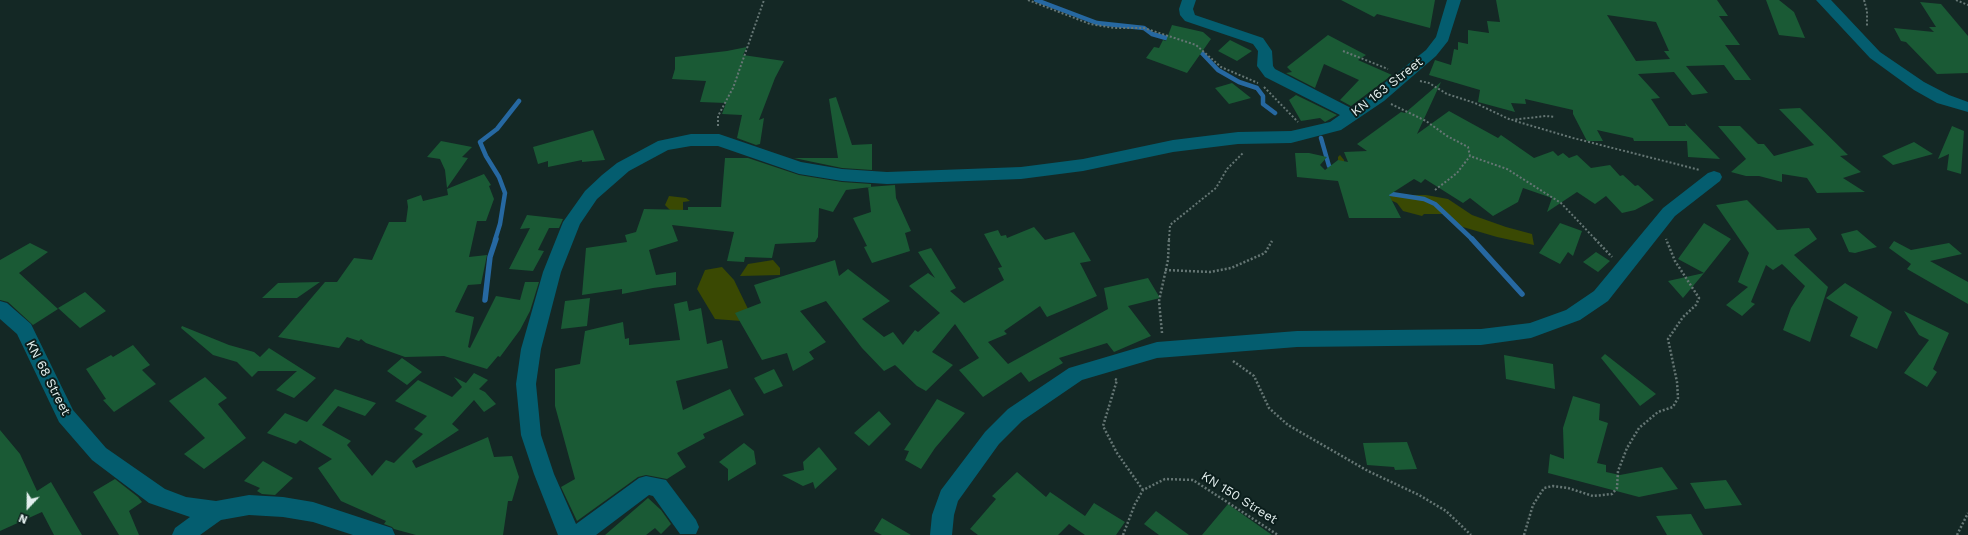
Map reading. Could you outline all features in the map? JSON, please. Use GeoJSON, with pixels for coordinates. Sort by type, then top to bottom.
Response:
{"type":"FeatureCollection","features":[{"type":"Feature","properties":{"kind":"street"},"geometry":{"type":"LineString","coordinates":[[1189,0],[1186,9],[1187,15],[1190,18],[1258,41],[1265,51],[1265,66],[1270,73],[1353,115]]}},
{"type":"Feature","properties":{"kind":"street","name":"KN 163 Street"},"geometry":{"type":"LineString","coordinates":[[569,535],[556,500],[544,474],[531,434],[526,384],[531,349],[540,309],[563,239],[572,222],[591,195],[623,167],[664,145],[691,140],[718,140],[799,168],[842,175],[887,178],[1021,173],[1083,165],[1173,146],[1246,138],[1291,137],[1335,126],[1378,97],[1400,77],[1431,53],[1443,38],[1454,0]]}},
{"type":"Feature","properties":{"kind":"street"},"geometry":{"type":"LineString","coordinates":[[1823,0],[1875,55],[1919,86],[1942,99],[1968,107]]}},
{"type":"Feature","properties":{"kind":"street"},"geometry":{"type":"LineString","coordinates":[[941,535],[943,515],[949,497],[992,438],[1015,415],[1035,400],[1076,374],[1124,359],[1163,350],[1297,340],[1481,337],[1531,330],[1573,315],[1601,296],[1669,212],[1714,177]]}},
{"type":"Feature","properties":{"kind":"street","name":"KN 68 Street"},"geometry":{"type":"LineString","coordinates":[[0,308],[24,329],[66,416],[99,454],[157,496],[186,507],[216,511],[249,505],[283,507],[313,512],[384,535]]}},
{"type":"Feature","properties":{"kind":"street"},"geometry":{"type":"LineString","coordinates":[[580,535],[646,485],[659,487],[688,527]]}},
{"type":"Feature","properties":{"kind":"street"},"geometry":{"type":"LineString","coordinates":[[183,535],[216,511]]}},
{"type":"Feature","properties":{"kind":"path"},"geometry":{"type":"LineString","coordinates":[[718,140],[718,116],[734,88],[764,0]]}},
{"type":"Feature","properties":{"kind":"path"},"geometry":{"type":"LineString","coordinates":[[1028,0],[1090,24],[1114,28],[1144,28],[1196,45],[1221,67],[1245,76],[1263,86],[1298,122],[1313,124],[1314,132]]}},
{"type":"Feature","properties":{"kind":"path"},"geometry":{"type":"LineString","coordinates":[[1956,0],[1968,5]]}},
{"type":"Feature","properties":{"kind":"path"},"geometry":{"type":"LineString","coordinates":[[1343,51],[1387,68],[1400,77],[1429,83],[1447,94],[1475,103],[1487,110],[1511,120],[1573,138],[1707,172],[1714,177]]}},
{"type":"Feature","properties":{"kind":"path"},"geometry":{"type":"LineString","coordinates":[[1378,97],[1426,121],[1447,136],[1468,147],[1470,156],[1457,173],[1434,190]]}},
{"type":"Feature","properties":{"kind":"path"},"geometry":{"type":"LineString","coordinates":[[1511,120],[1555,117]]}},
{"type":"Feature","properties":{"kind":"path"},"geometry":{"type":"LineString","coordinates":[[1163,350],[1159,301],[1165,270],[1170,225],[1216,188],[1227,169],[1241,156],[1246,138]]}},
{"type":"Feature","properties":{"kind":"path"},"geometry":{"type":"LineString","coordinates":[[1470,156],[1507,169],[1561,203],[1607,252],[1625,268]]}},
{"type":"Feature","properties":{"kind":"path"},"geometry":{"type":"LineString","coordinates":[[1524,535],[1533,505],[1544,488],[1553,486],[1568,488],[1593,496],[1612,494],[1617,488],[1618,471],[1626,448],[1639,428],[1658,412],[1673,406],[1678,398],[1677,382],[1668,339],[1682,317],[1696,305],[1699,298],[1670,252],[1660,224]]}},
{"type":"Feature","properties":{"kind":"path"},"geometry":{"type":"LineString","coordinates":[[1165,270],[1210,272],[1231,268],[1265,253],[1272,241]]}},
{"type":"Feature","properties":{"kind":"path"},"geometry":{"type":"LineString","coordinates":[[1231,360],[1242,366],[1254,376],[1269,408],[1288,425],[1368,471],[1446,511],[1471,535]]}},
{"type":"Feature","properties":{"kind":"path"},"geometry":{"type":"LineString","coordinates":[[1110,379],[1117,380],[1103,426],[1117,453],[1143,490],[1135,504],[1123,535]]}},
{"type":"Feature","properties":{"kind":"path","name":"KN 150 Street"},"geometry":{"type":"LineString","coordinates":[[1143,490],[1165,479],[1193,480],[1278,535]]}},
{"type":"Feature","properties":{"kind":"path"},"geometry":{"type":"LineString","coordinates":[[1957,535],[1968,513]]}},
{"type":"Feature","properties":{"kind":"green space"},"geometry":{"type":"Polygon","coordinates":[[[1340,155],[1344,160],[1345,168],[1383,190],[1406,195],[1426,195],[1448,199],[1472,215],[1532,234],[1534,245],[1497,237],[1456,225],[1451,220],[1452,217],[1446,214],[1424,214],[1422,216],[1403,211],[1397,203],[1386,198],[1338,163],[1338,157],[1340,155]]]}},
{"type":"Feature","properties":{"kind":"green space"},"geometry":{"type":"Polygon","coordinates":[[[669,196],[686,198],[690,201],[683,202],[683,211],[672,212],[665,205],[669,196]]]}},
{"type":"Feature","properties":{"kind":"green space"},"geometry":{"type":"Polygon","coordinates":[[[773,260],[780,268],[780,275],[740,276],[748,264],[773,260]]]}},
{"type":"Feature","properties":{"kind":"green space"},"geometry":{"type":"Polygon","coordinates":[[[722,267],[734,280],[748,309],[741,321],[715,319],[697,289],[705,270],[722,267]]]}},
{"type":"Feature","properties":{"kind":"building"},"geometry":{"type":"Polygon","coordinates":[[[1341,0],[1435,0],[1430,28],[1377,14],[1374,17],[1341,0]]]}},
{"type":"Feature","properties":{"kind":"building"},"geometry":{"type":"Polygon","coordinates":[[[1496,0],[1717,0],[1728,16],[1719,16],[1740,45],[1725,45],[1751,80],[1735,80],[1724,65],[1686,66],[1708,93],[1692,95],[1674,72],[1638,74],[1660,98],[1651,99],[1669,126],[1686,126],[1685,123],[1720,159],[1688,157],[1687,141],[1634,141],[1633,138],[1597,130],[1603,141],[1587,141],[1573,114],[1573,110],[1525,99],[1526,104],[1511,103],[1515,112],[1478,102],[1480,90],[1429,75],[1435,60],[1451,65],[1454,49],[1458,50],[1458,42],[1468,44],[1468,30],[1489,33],[1487,21],[1500,22],[1496,0]],[[1607,15],[1636,61],[1670,59],[1664,51],[1669,51],[1656,22],[1607,15]]]}},
{"type":"Feature","properties":{"kind":"building"},"geometry":{"type":"Polygon","coordinates":[[[1766,0],[1779,0],[1794,12],[1805,38],[1779,35],[1766,0]]]}},
{"type":"Feature","properties":{"kind":"building"},"geometry":{"type":"Polygon","coordinates":[[[1920,2],[1941,4],[1968,36],[1968,73],[1937,74],[1906,42],[1901,41],[1894,28],[1934,32],[1929,27],[1936,27],[1920,2]]]}},
{"type":"Feature","properties":{"kind":"building"},"geometry":{"type":"Polygon","coordinates":[[[1172,25],[1203,32],[1211,39],[1187,73],[1146,58],[1154,47],[1159,48],[1163,40],[1166,41],[1172,25]]]}},
{"type":"Feature","properties":{"kind":"building"},"geometry":{"type":"Polygon","coordinates":[[[1328,35],[1366,55],[1358,60],[1392,75],[1351,106],[1340,100],[1359,80],[1324,64],[1315,88],[1286,73],[1292,72],[1287,67],[1328,35]]]}},
{"type":"Feature","properties":{"kind":"building"},"geometry":{"type":"Polygon","coordinates":[[[1230,40],[1252,51],[1237,61],[1218,51],[1230,40]]]}},
{"type":"Feature","properties":{"kind":"building"},"geometry":{"type":"Polygon","coordinates":[[[747,47],[743,55],[784,61],[775,78],[759,120],[764,118],[760,144],[756,145],[737,138],[742,115],[722,114],[726,103],[700,102],[706,81],[672,79],[675,69],[675,57],[727,51],[747,47]]]}},
{"type":"Feature","properties":{"kind":"building"},"geometry":{"type":"Polygon","coordinates":[[[1441,82],[1417,134],[1449,111],[1498,138],[1501,135],[1534,158],[1553,151],[1558,156],[1563,153],[1569,158],[1577,155],[1591,168],[1610,165],[1620,176],[1623,175],[1635,186],[1638,185],[1654,200],[1635,210],[1622,213],[1606,196],[1595,204],[1577,192],[1547,212],[1552,198],[1523,188],[1518,202],[1493,216],[1470,198],[1463,203],[1425,179],[1421,183],[1414,179],[1389,195],[1401,218],[1349,218],[1338,181],[1297,177],[1295,153],[1309,153],[1327,157],[1320,165],[1325,170],[1338,160],[1348,162],[1344,152],[1367,151],[1357,144],[1401,112],[1405,113],[1441,82]]]}},
{"type":"Feature","properties":{"kind":"building"},"geometry":{"type":"Polygon","coordinates":[[[1232,83],[1251,98],[1229,104],[1215,88],[1232,83]]]}},
{"type":"Feature","properties":{"kind":"building"},"geometry":{"type":"Polygon","coordinates":[[[1296,95],[1337,115],[1325,122],[1320,118],[1301,121],[1289,100],[1296,95]]]}},
{"type":"Feature","properties":{"kind":"building"},"geometry":{"type":"Polygon","coordinates":[[[836,97],[852,145],[872,144],[872,170],[842,168],[794,158],[838,158],[829,99],[836,97]]]}},
{"type":"Feature","properties":{"kind":"building"},"geometry":{"type":"Polygon","coordinates":[[[1800,108],[1848,155],[1840,156],[1861,172],[1843,178],[1865,192],[1817,193],[1807,178],[1782,174],[1782,182],[1759,176],[1746,176],[1731,172],[1746,159],[1718,126],[1740,126],[1758,144],[1764,144],[1774,156],[1814,145],[1779,109],[1800,108]]]}},
{"type":"Feature","properties":{"kind":"building"},"geometry":{"type":"Polygon","coordinates":[[[1952,126],[1964,131],[1961,174],[1947,170],[1949,154],[1938,159],[1952,126]]]}},
{"type":"Feature","properties":{"kind":"building"},"geometry":{"type":"Polygon","coordinates":[[[593,130],[605,160],[582,162],[582,160],[548,167],[548,161],[538,164],[533,147],[593,130]]]}},
{"type":"Feature","properties":{"kind":"building"},"geometry":{"type":"Polygon","coordinates":[[[441,141],[472,147],[462,157],[468,158],[447,188],[445,170],[440,159],[427,157],[441,141]]]}},
{"type":"Feature","properties":{"kind":"building"},"geometry":{"type":"Polygon","coordinates":[[[1914,142],[1933,154],[1893,165],[1882,156],[1914,142]]]}},
{"type":"Feature","properties":{"kind":"building"},"geometry":{"type":"Polygon","coordinates":[[[725,158],[748,158],[799,175],[842,182],[871,184],[871,187],[846,190],[833,212],[819,208],[818,237],[815,242],[775,244],[772,258],[745,257],[744,262],[727,261],[734,232],[672,225],[678,241],[649,250],[656,275],[676,272],[676,285],[622,294],[622,289],[582,295],[586,248],[627,242],[625,235],[636,232],[644,209],[688,210],[688,207],[721,207],[725,158]]]}},
{"type":"Feature","properties":{"kind":"building"},"geometry":{"type":"Polygon","coordinates":[[[484,174],[491,185],[489,186],[494,199],[486,221],[477,221],[469,257],[487,255],[481,284],[468,285],[455,312],[474,317],[468,347],[470,348],[496,296],[520,300],[525,282],[539,282],[530,311],[520,330],[500,357],[498,356],[487,369],[444,356],[405,357],[366,343],[361,339],[359,341],[347,337],[339,348],[278,337],[325,282],[337,282],[354,258],[372,260],[389,222],[406,222],[408,207],[407,200],[421,195],[423,201],[448,195],[447,189],[484,174]]]}},
{"type":"Feature","properties":{"kind":"building"},"geometry":{"type":"Polygon","coordinates":[[[895,185],[896,198],[911,231],[905,233],[910,251],[872,263],[864,247],[867,246],[853,218],[871,212],[868,187],[895,185]]]}},
{"type":"Feature","properties":{"kind":"building"},"geometry":{"type":"Polygon","coordinates":[[[1747,200],[1777,230],[1809,228],[1817,239],[1794,255],[1828,287],[1810,342],[1783,330],[1791,308],[1805,286],[1782,264],[1773,270],[1766,265],[1751,302],[1755,304],[1742,316],[1726,305],[1748,287],[1738,282],[1749,253],[1716,205],[1747,200]]]}},
{"type":"Feature","properties":{"kind":"building"},"geometry":{"type":"Polygon","coordinates":[[[527,215],[563,219],[559,228],[549,228],[538,250],[544,251],[533,271],[509,269],[530,228],[520,229],[527,215]]]}},
{"type":"Feature","properties":{"kind":"building"},"geometry":{"type":"Polygon","coordinates":[[[1560,223],[1582,231],[1573,256],[1568,252],[1560,264],[1539,253],[1560,223]]]}},
{"type":"Feature","properties":{"kind":"building"},"geometry":{"type":"Polygon","coordinates":[[[1704,223],[1731,239],[1704,273],[1678,259],[1704,223]]]}},
{"type":"Feature","properties":{"kind":"building"},"geometry":{"type":"Polygon","coordinates":[[[1034,227],[1045,240],[1074,232],[1091,261],[1080,263],[1097,296],[1047,317],[1040,306],[1004,331],[1007,334],[988,342],[1008,364],[1108,309],[1104,288],[1148,278],[1160,298],[1128,306],[1151,336],[1114,352],[1107,343],[1059,358],[1063,363],[1029,382],[1021,372],[983,397],[959,370],[979,358],[955,324],[932,352],[953,365],[926,391],[917,386],[895,365],[884,371],[862,348],[826,301],[800,311],[826,342],[809,352],[814,359],[793,371],[787,353],[762,360],[735,313],[761,303],[754,285],[835,260],[839,276],[848,269],[890,301],[862,319],[884,337],[893,332],[903,345],[915,330],[918,332],[940,313],[909,286],[928,273],[935,278],[918,252],[931,248],[956,288],[950,291],[964,303],[1004,280],[998,268],[1002,267],[984,234],[998,230],[1001,236],[1006,235],[1007,238],[1034,227]]]}},
{"type":"Feature","properties":{"kind":"building"},"geometry":{"type":"Polygon","coordinates":[[[1857,230],[1877,247],[1855,253],[1849,252],[1841,234],[1857,230]]]}},
{"type":"Feature","properties":{"kind":"building"},"geometry":{"type":"Polygon","coordinates":[[[1894,241],[1911,250],[1949,243],[1962,254],[1930,261],[1968,282],[1968,304],[1907,269],[1911,264],[1889,248],[1894,241]]]}},
{"type":"Feature","properties":{"kind":"building"},"geometry":{"type":"Polygon","coordinates":[[[30,243],[48,252],[19,273],[58,309],[33,325],[8,302],[0,300],[0,260],[30,243]]]}},
{"type":"Feature","properties":{"kind":"building"},"geometry":{"type":"Polygon","coordinates":[[[1596,252],[1610,261],[1598,272],[1583,262],[1596,252]]]}},
{"type":"Feature","properties":{"kind":"building"},"geometry":{"type":"Polygon","coordinates":[[[1704,273],[1683,298],[1668,281],[1704,273]]]}},
{"type":"Feature","properties":{"kind":"building"},"geometry":{"type":"Polygon","coordinates":[[[320,282],[297,298],[262,298],[278,283],[320,282]]]}},
{"type":"Feature","properties":{"kind":"building"},"geometry":{"type":"Polygon","coordinates":[[[1845,283],[1892,312],[1877,349],[1850,336],[1858,317],[1826,298],[1845,283]]]}},
{"type":"Feature","properties":{"kind":"building"},"geometry":{"type":"Polygon","coordinates":[[[85,292],[106,311],[80,328],[58,308],[85,292]]]}},
{"type":"Feature","properties":{"kind":"building"},"geometry":{"type":"Polygon","coordinates":[[[590,298],[587,326],[561,329],[565,301],[590,298]]]}},
{"type":"Feature","properties":{"kind":"building"},"geometry":{"type":"Polygon","coordinates":[[[687,301],[689,311],[701,308],[707,344],[722,340],[728,368],[676,381],[683,410],[730,389],[744,415],[703,434],[705,438],[677,453],[686,467],[667,479],[646,475],[638,477],[577,521],[561,487],[575,479],[555,406],[555,369],[580,364],[585,331],[623,322],[625,339],[629,338],[629,345],[680,340],[674,304],[687,301]]]}},
{"type":"Feature","properties":{"kind":"building"},"geometry":{"type":"Polygon","coordinates":[[[1904,311],[1949,333],[1933,369],[1937,372],[1927,387],[1904,373],[1929,340],[1919,335],[1904,311]]]}},
{"type":"Feature","properties":{"kind":"building"},"geometry":{"type":"Polygon","coordinates":[[[182,326],[229,345],[254,352],[260,357],[269,348],[316,378],[294,398],[276,390],[297,371],[258,371],[252,377],[237,362],[213,355],[181,328],[182,326]]]}},
{"type":"Feature","properties":{"kind":"building"},"geometry":{"type":"Polygon","coordinates":[[[133,345],[150,365],[142,370],[156,384],[114,412],[103,400],[106,399],[86,369],[111,355],[113,357],[133,345]]]}},
{"type":"Feature","properties":{"kind":"building"},"geometry":{"type":"Polygon","coordinates":[[[1605,354],[1656,394],[1640,406],[1601,358],[1605,354]]]}},
{"type":"Feature","properties":{"kind":"building"},"geometry":{"type":"Polygon","coordinates":[[[1504,355],[1553,364],[1555,389],[1506,379],[1504,355]]]}},
{"type":"Feature","properties":{"kind":"building"},"geometry":{"type":"Polygon","coordinates":[[[402,358],[422,372],[407,385],[387,371],[402,358]]]}},
{"type":"Feature","properties":{"kind":"building"},"geometry":{"type":"Polygon","coordinates":[[[774,369],[783,386],[764,394],[754,378],[774,369]]]}},
{"type":"Feature","properties":{"kind":"building"},"geometry":{"type":"Polygon","coordinates":[[[474,373],[488,380],[479,389],[485,392],[496,404],[484,412],[474,400],[452,424],[459,430],[412,461],[416,468],[488,437],[494,457],[512,456],[519,477],[512,501],[508,501],[503,535],[416,535],[394,529],[384,524],[386,521],[341,501],[318,468],[332,459],[300,440],[296,444],[267,433],[285,413],[307,422],[335,389],[376,403],[365,416],[338,406],[322,425],[351,441],[347,445],[372,476],[386,460],[394,463],[423,434],[414,429],[427,416],[395,401],[418,380],[452,397],[462,387],[454,377],[466,383],[474,373]]]}},
{"type":"Feature","properties":{"kind":"building"},"geometry":{"type":"Polygon","coordinates":[[[205,377],[227,398],[218,404],[246,438],[204,469],[184,454],[205,438],[169,401],[205,377]]]}},
{"type":"Feature","properties":{"kind":"building"},"geometry":{"type":"Polygon","coordinates":[[[1573,396],[1600,404],[1599,420],[1608,423],[1597,463],[1606,465],[1606,472],[1620,475],[1662,467],[1678,489],[1639,497],[1548,473],[1550,454],[1564,459],[1563,428],[1573,396]]]}},
{"type":"Feature","properties":{"kind":"building"},"geometry":{"type":"Polygon","coordinates":[[[937,399],[965,413],[935,448],[921,469],[905,460],[909,451],[904,450],[937,399]]]}},
{"type":"Feature","properties":{"kind":"building"},"geometry":{"type":"Polygon","coordinates":[[[879,411],[891,424],[869,446],[854,433],[879,411]]]}},
{"type":"Feature","properties":{"kind":"building"},"geometry":{"type":"Polygon","coordinates":[[[0,430],[20,454],[37,491],[51,482],[82,535],[54,535],[42,512],[0,531],[0,430]]]}},
{"type":"Feature","properties":{"kind":"building"},"geometry":{"type":"Polygon","coordinates":[[[1407,442],[1417,469],[1395,470],[1394,467],[1367,465],[1363,443],[1407,442]]]}},
{"type":"Feature","properties":{"kind":"building"},"geometry":{"type":"Polygon","coordinates":[[[744,443],[754,451],[756,464],[728,481],[728,469],[719,462],[744,443]]]}},
{"type":"Feature","properties":{"kind":"building"},"geometry":{"type":"Polygon","coordinates":[[[819,447],[837,469],[815,489],[813,482],[803,486],[782,475],[804,470],[803,462],[819,447]]]}},
{"type":"Feature","properties":{"kind":"building"},"geometry":{"type":"Polygon","coordinates":[[[263,461],[293,478],[275,495],[262,494],[257,491],[260,488],[244,481],[263,461]]]}},
{"type":"Feature","properties":{"kind":"building"},"geometry":{"type":"Polygon","coordinates":[[[1017,472],[1046,497],[1050,492],[1085,516],[1094,503],[1125,522],[1116,535],[1085,535],[1069,524],[1058,535],[978,535],[970,529],[996,499],[992,496],[1017,472]]]}},
{"type":"Feature","properties":{"kind":"building"},"geometry":{"type":"Polygon","coordinates":[[[115,479],[138,497],[142,502],[129,511],[139,535],[119,535],[93,492],[115,479]]]}},
{"type":"Feature","properties":{"kind":"building"},"geometry":{"type":"Polygon","coordinates":[[[1726,480],[1742,505],[1705,509],[1690,483],[1726,480]]]}},
{"type":"Feature","properties":{"kind":"building"},"geometry":{"type":"Polygon","coordinates":[[[648,498],[661,510],[671,524],[661,534],[655,528],[646,535],[605,535],[648,498]]]}},
{"type":"Feature","properties":{"kind":"building"},"geometry":{"type":"Polygon","coordinates":[[[1228,504],[1272,535],[1202,535],[1228,504]]]}},
{"type":"Feature","properties":{"kind":"building"},"geometry":{"type":"Polygon","coordinates":[[[1156,511],[1189,535],[1159,535],[1144,524],[1156,511]]]}},
{"type":"Feature","properties":{"kind":"building"},"geometry":{"type":"Polygon","coordinates":[[[1691,514],[1703,535],[1667,535],[1656,516],[1691,514]]]}},
{"type":"Feature","properties":{"kind":"building"},"geometry":{"type":"Polygon","coordinates":[[[882,518],[911,535],[882,535],[874,531],[882,518]]]}},
{"type":"Feature","properties":{"kind":"waterway"},"geometry":{"type":"LineString","coordinates":[[1036,0],[1097,23],[1144,28],[1152,34],[1173,40]]}},
{"type":"Feature","properties":{"kind":"waterway"},"geometry":{"type":"LineString","coordinates":[[1195,49],[1201,52],[1218,70],[1239,82],[1257,88],[1263,96],[1263,104],[1275,113]]}},
{"type":"Feature","properties":{"kind":"waterway"},"geometry":{"type":"LineString","coordinates":[[495,240],[500,224],[505,193],[499,177],[486,156],[480,142],[497,129],[519,101]]}},
{"type":"Feature","properties":{"kind":"waterway"},"geometry":{"type":"LineString","coordinates":[[1321,138],[1329,166],[1335,170]]}},
{"type":"Feature","properties":{"kind":"waterway"},"geometry":{"type":"LineString","coordinates":[[1385,193],[1424,199],[1435,204],[1472,239]]}},
{"type":"Feature","properties":{"kind":"waterway"},"geometry":{"type":"LineString","coordinates":[[485,300],[490,257],[496,239]]}},
{"type":"Feature","properties":{"kind":"waterway"},"geometry":{"type":"LineString","coordinates":[[1472,239],[1522,294]]}}]}
